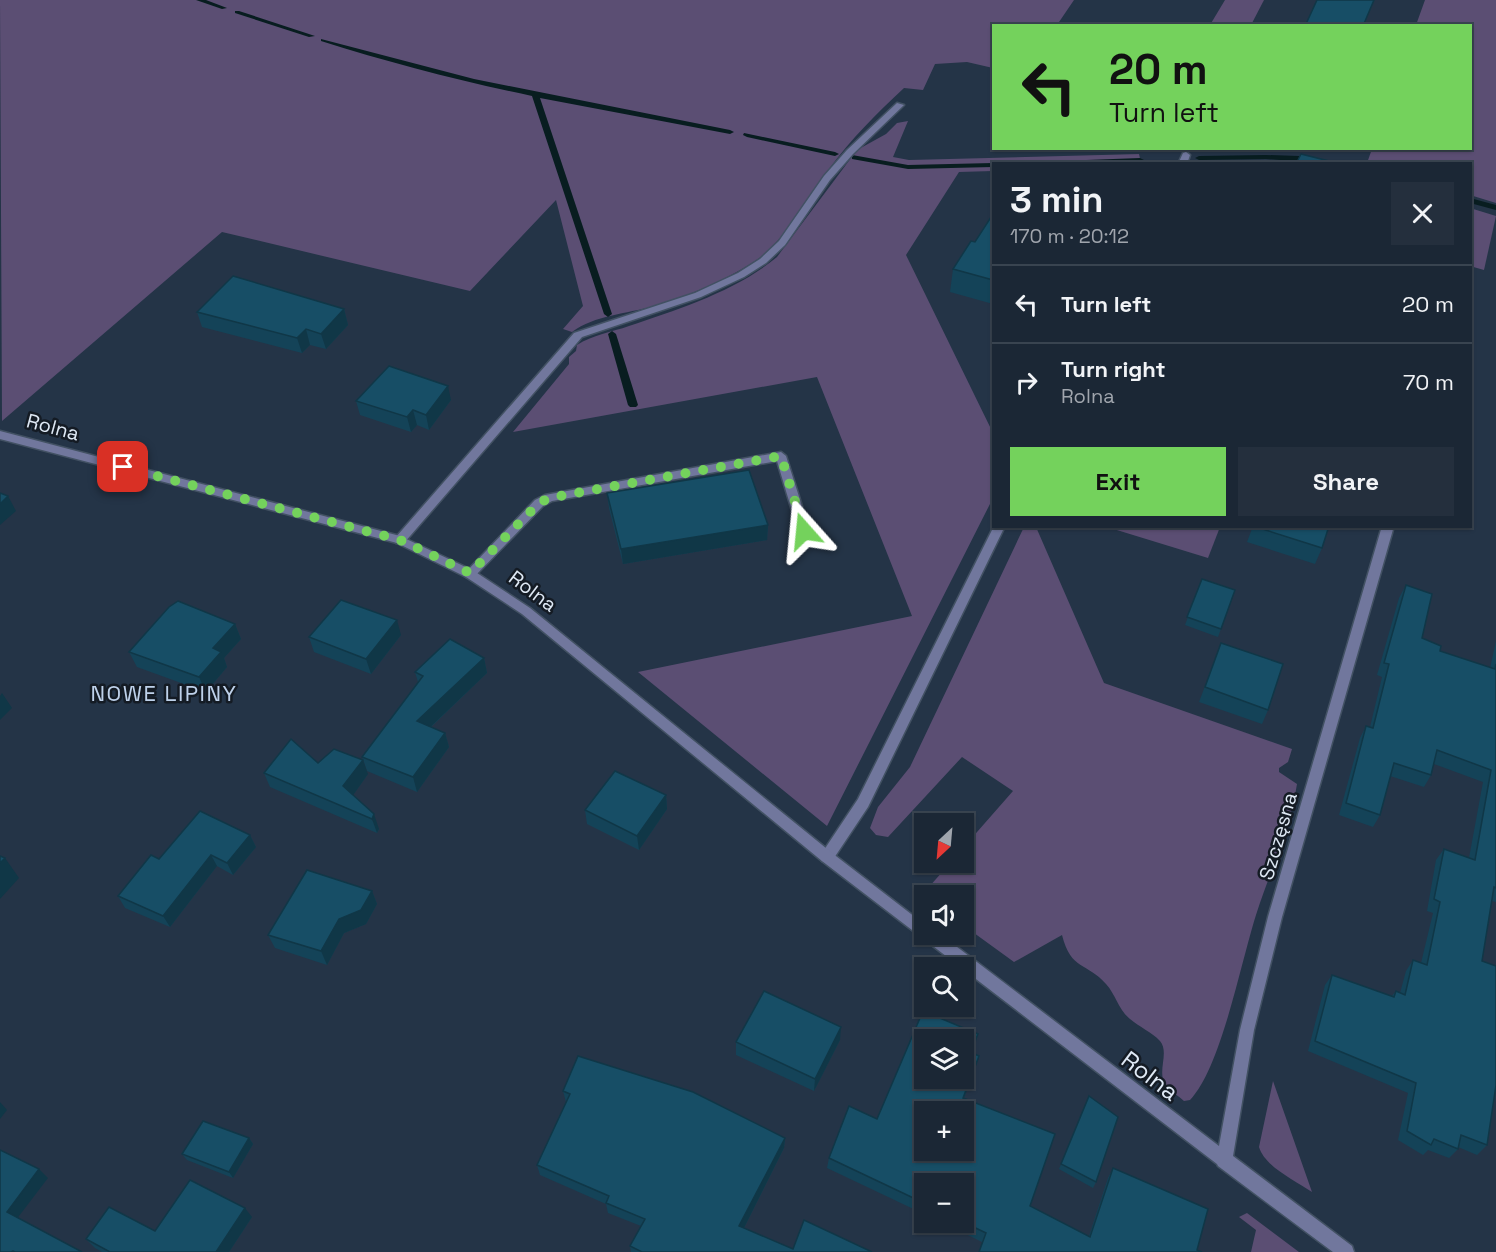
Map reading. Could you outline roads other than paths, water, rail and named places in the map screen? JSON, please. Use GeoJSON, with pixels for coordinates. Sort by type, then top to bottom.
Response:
{"type":"FeatureCollection","features":[{"type":"Feature","properties":{"kind":"street"},"geometry":{"type":"LineString","coordinates":[[400,540],[578,335],[698,295],[741,275],[763,261],[782,243],[827,178],[850,152],[900,105]]}},
{"type":"Feature","properties":{"kind":"street","name":"Rolna"},"geometry":{"type":"LineString","coordinates":[[0,435],[400,540],[470,573],[557,635],[827,857],[914,924]]}},
{"type":"Feature","properties":{"kind":"street"},"geometry":{"type":"LineString","coordinates":[[470,573],[539,503],[549,498],[781,456],[804,531]]}},
{"type":"Feature","properties":{"kind":"street"},"geometry":{"type":"LineString","coordinates":[[827,857],[863,803],[999,528]]}},
{"type":"Feature","properties":{"kind":"street","name":"Szczęsna"},"geometry":{"type":"LineString","coordinates":[[1224,1161],[1247,1030],[1275,917],[1387,528]]}},
{"type":"Feature","properties":{"kind":"street","name":"Rolna"},"geometry":{"type":"LineString","coordinates":[[942,945],[1346,1252]]}},
{"type":"Feature","properties":{"kind":"waterway"},"geometry":{"type":"LineString","coordinates":[[199,0],[224,8]]}},
{"type":"Feature","properties":{"kind":"waterway"},"geometry":{"type":"LineString","coordinates":[[237,12],[311,36]]}},
{"type":"Feature","properties":{"kind":"waterway"},"geometry":{"type":"LineString","coordinates":[[323,40],[424,69],[535,94]]}},
{"type":"Feature","properties":{"kind":"waterway"},"geometry":{"type":"LineString","coordinates":[[535,94],[730,132]]}},
{"type":"Feature","properties":{"kind":"waterway"},"geometry":{"type":"LineString","coordinates":[[535,94],[608,314]]}},
{"type":"Feature","properties":{"kind":"waterway"},"geometry":{"type":"LineString","coordinates":[[747,135],[835,154]]}},
{"type":"Feature","properties":{"kind":"waterway"},"geometry":{"type":"LineString","coordinates":[[855,157],[908,167],[992,165]]}},
{"type":"Feature","properties":{"kind":"waterway"},"geometry":{"type":"LineString","coordinates":[[1199,158],[1283,157],[1321,162]]}},
{"type":"Feature","properties":{"kind":"waterway"},"geometry":{"type":"LineString","coordinates":[[1086,162],[1140,160]]}},
{"type":"Feature","properties":{"kind":"waterway"},"geometry":{"type":"LineString","coordinates":[[1472,201],[1496,208]]}},
{"type":"Feature","properties":{"kind":"waterway"},"geometry":{"type":"LineString","coordinates":[[612,334],[633,405]]}},
{"type":"Feature","properties":{"kind":"district","name":"NOWE LIPINY"},"geometry":{"type":"Point","coordinates":[164,693]}}]}
